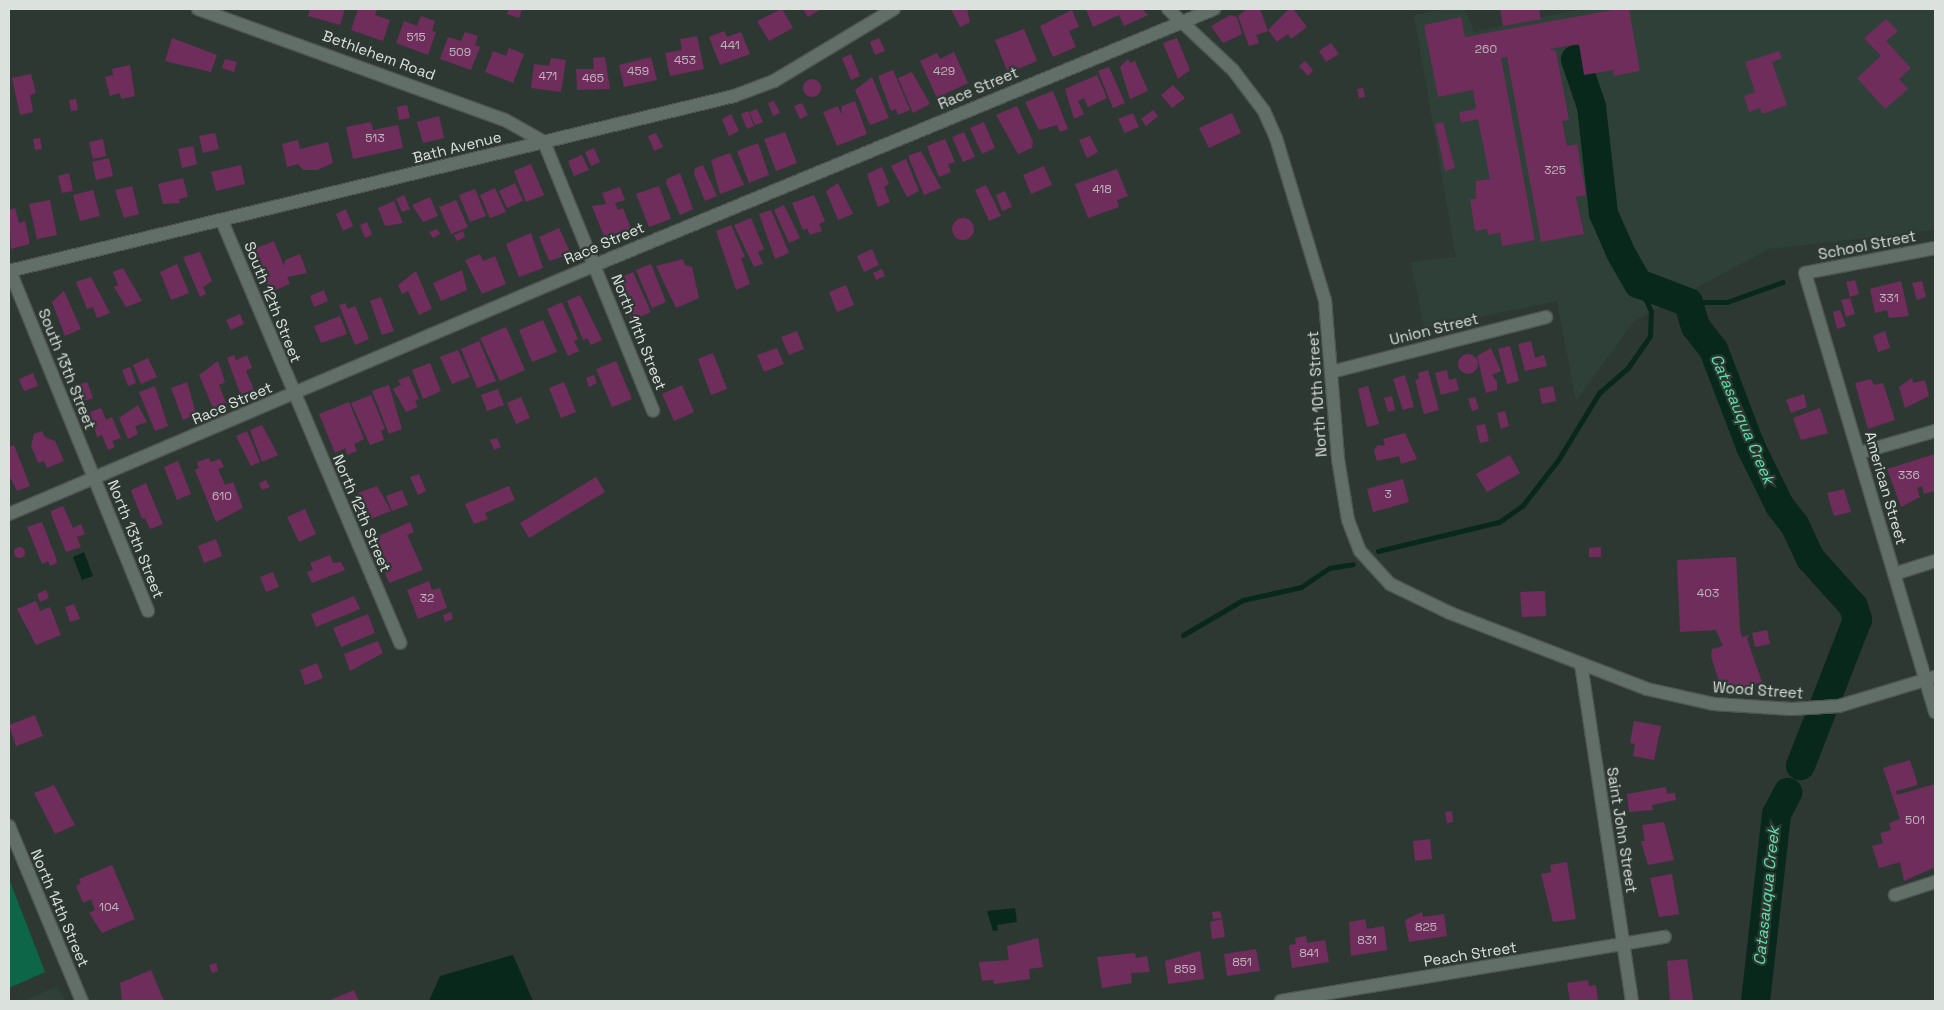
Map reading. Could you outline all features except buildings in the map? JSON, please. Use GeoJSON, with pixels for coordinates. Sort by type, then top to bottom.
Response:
{"type":"FeatureCollection","features":[{"type":"Feature","properties":{"kind":"street","name":"Bethlehem Road"},"geometry":{"type":"LineString","coordinates":[[198,9],[505,120],[544,142]]}},
{"type":"Feature","properties":{"kind":"street","name":"Bath Avenue"},"geometry":{"type":"LineString","coordinates":[[9,271],[751,91],[894,9]]}},
{"type":"Feature","properties":{"kind":"street","name":"North 10th Street"},"geometry":{"type":"LineString","coordinates":[[1168,9],[1183,21],[1248,87],[1276,138],[1325,300],[1338,459],[1348,520],[1360,552],[1373,569],[1398,590],[1580,664]]}},
{"type":"Feature","properties":{"kind":"street","name":"Race Street"},"geometry":{"type":"LineString","coordinates":[[9,514],[294,395],[595,265],[1214,9]]}},
{"type":"Feature","properties":{"kind":"street","name":"North 11th Street"},"geometry":{"type":"LineString","coordinates":[[544,142],[653,411]]}},
{"type":"Feature","properties":{"kind":"street","name":"South 12th Street"},"geometry":{"type":"LineString","coordinates":[[222,220],[294,395]]}},
{"type":"Feature","properties":{"kind":"street","name":"School Street"},"geometry":{"type":"LineString","coordinates":[[1805,273],[1935,248]]}},
{"type":"Feature","properties":{"kind":"street","name":"South 13th Street"},"geometry":{"type":"LineString","coordinates":[[9,271],[94,478]]}},
{"type":"Feature","properties":{"kind":"street","name":"American Street"},"geometry":{"type":"LineString","coordinates":[[1805,273],[1894,574],[1930,679],[1935,712]]}},
{"type":"Feature","properties":{"kind":"street","name":"Union Street"},"geometry":{"type":"LineString","coordinates":[[1331,372],[1546,317]]}},
{"type":"Feature","properties":{"kind":"street","name":"North 12th Street"},"geometry":{"type":"LineString","coordinates":[[294,395],[400,643]]}},
{"type":"Feature","properties":{"kind":"street"},"geometry":{"type":"LineString","coordinates":[[1858,453],[1935,431]]}},
{"type":"Feature","properties":{"kind":"street","name":"North 13th Street"},"geometry":{"type":"LineString","coordinates":[[94,478],[148,611]]}},
{"type":"Feature","properties":{"kind":"street"},"geometry":{"type":"LineString","coordinates":[[1894,574],[1935,561]]}},
{"type":"Feature","properties":{"kind":"street","name":"Wood Street"},"geometry":{"type":"LineString","coordinates":[[1580,664],[1680,698],[1809,709],[1839,706],[1930,679]]}},
{"type":"Feature","properties":{"kind":"street","name":"Saint John Street"},"geometry":{"type":"LineString","coordinates":[[1580,664],[1632,1001]]}},
{"type":"Feature","properties":{"kind":"street","name":"North 14th Street"},"geometry":{"type":"LineString","coordinates":[[9,826],[82,1001]]}},
{"type":"Feature","properties":{"kind":"street"},"geometry":{"type":"LineString","coordinates":[[1895,895],[1935,882]]}},
{"type":"Feature","properties":{"kind":"street","name":"Peach Street"},"geometry":{"type":"LineString","coordinates":[[1281,1001],[1665,937]]}},
{"type":"Feature","properties":{"kind":"shaded area"},"geometry":{"type":"Polygon","coordinates":[[[1445,9],[1465,9],[1474,32],[1581,9],[1935,9],[1935,230],[1769,249],[1634,321],[1576,401],[1557,301],[1424,328],[1411,262],[1456,257],[1414,15],[1445,9]]]}},
{"type":"Feature","properties":{"kind":"shaded area"},"geometry":{"type":"Polygon","coordinates":[[[84,552],[93,576],[82,580],[73,557],[84,552]]]}},
{"type":"Feature","properties":{"kind":"shaded area"},"geometry":{"type":"Polygon","coordinates":[[[1015,908],[1017,922],[997,925],[998,930],[993,931],[987,911],[1015,908]]]}},
{"type":"Feature","properties":{"kind":"shaded area"},"geometry":{"type":"Polygon","coordinates":[[[513,955],[533,1001],[429,1001],[440,976],[513,955]]]}},
{"type":"Feature","properties":{"kind":"shaded area"},"geometry":{"type":"Polygon","coordinates":[[[57,986],[65,1001],[24,1001],[57,986]]]}},
{"type":"Feature","properties":{"kind":"green space"},"geometry":{"type":"Polygon","coordinates":[[[9,879],[45,972],[9,988],[9,879]]]}},
{"type":"Feature","properties":{"kind":"waterway","name":"Catasauqua Creek"},"geometry":{"type":"LineString","coordinates":[[1575,59],[1591,106],[1603,213],[1621,254],[1638,283],[1688,302],[1695,326],[1713,349],[1750,446],[1779,505],[1794,524],[1810,558],[1853,606],[1857,619],[1800,765]]}},
{"type":"Feature","properties":{"kind":"waterway"},"geometry":{"type":"LineString","coordinates":[[1688,302],[1727,302],[1783,282]]}},
{"type":"Feature","properties":{"kind":"waterway"},"geometry":{"type":"LineString","coordinates":[[1378,551],[1499,522],[1523,505],[1558,460],[1599,393],[1627,369],[1650,336],[1651,311],[1638,283]]}},
{"type":"Feature","properties":{"kind":"waterway"},"geometry":{"type":"LineString","coordinates":[[1183,635],[1243,600],[1301,587],[1329,568],[1353,564]]}},
{"type":"Feature","properties":{"kind":"waterway","name":"Catasauqua Creek"},"geometry":{"type":"LineString","coordinates":[[1755,1001],[1776,814],[1787,792]]}}]}
